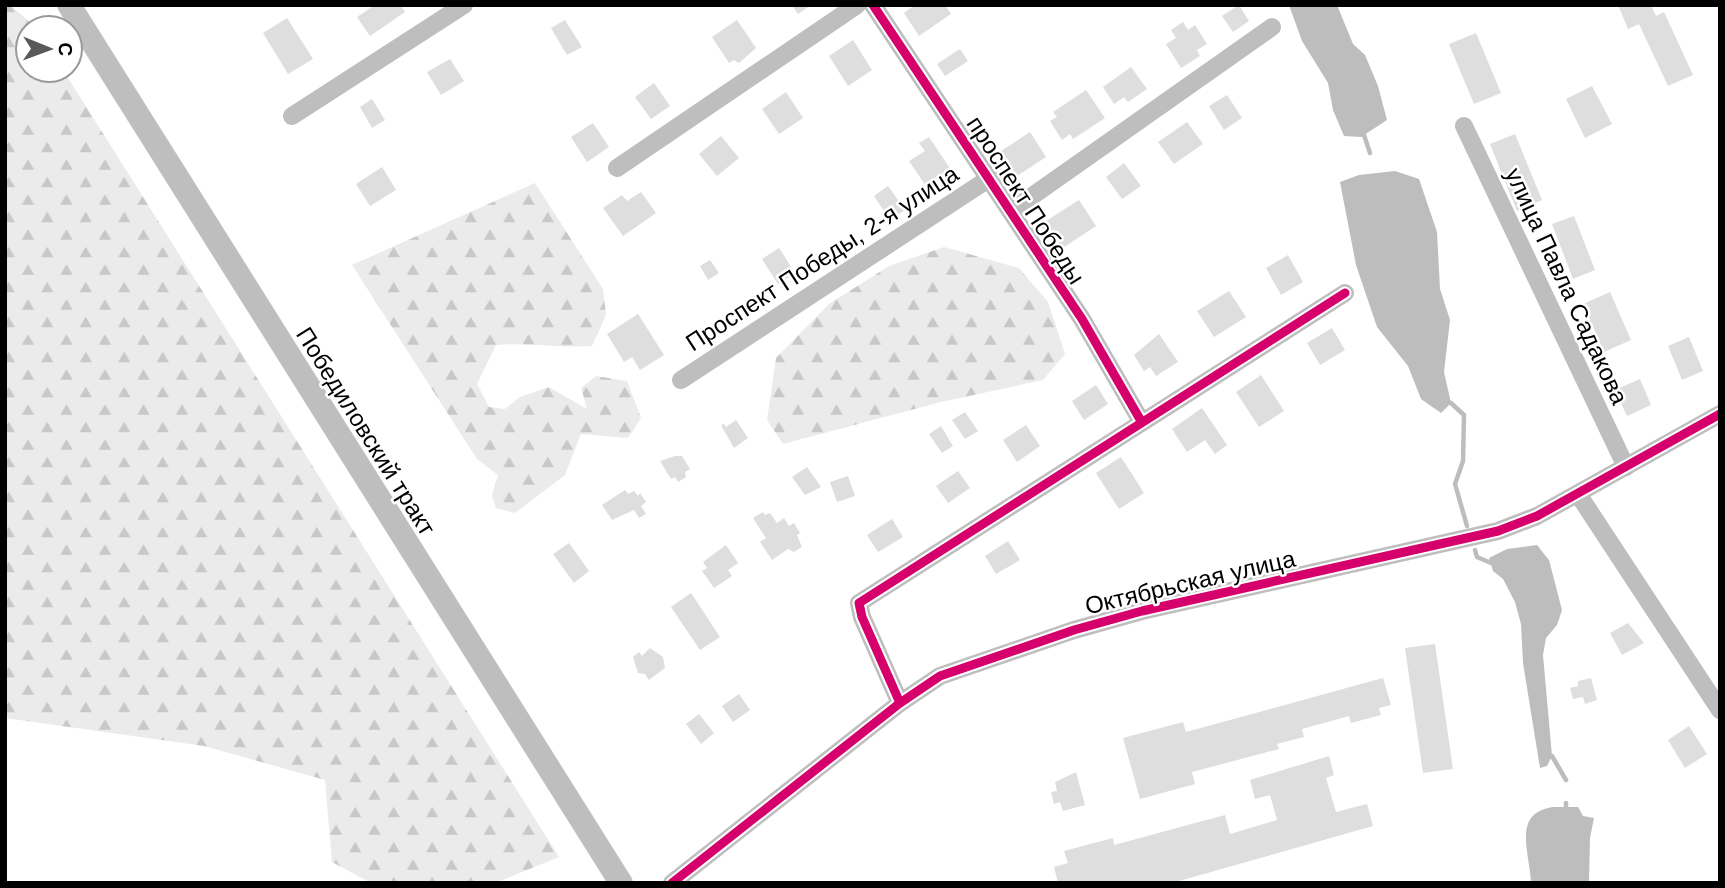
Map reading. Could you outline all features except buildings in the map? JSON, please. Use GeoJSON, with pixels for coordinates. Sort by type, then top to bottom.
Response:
{"type":"FeatureCollection","features":[{"type":"Feature","properties":{"kind":"main road","name":"Победиловский тракт"},"geometry":{"type":"LineString","coordinates":[[71,6],[621,883]]}},
{"type":"Feature","properties":{"kind":"street"},"geometry":{"type":"LineString","coordinates":[[292,116],[464,5]]}},
{"type":"Feature","properties":{"kind":"street"},"geometry":{"type":"LineString","coordinates":[[617,168],[857,5]]}},
{"type":"Feature","properties":{"kind":"street","name":"проспект Победы"},"geometry":{"type":"LineString","coordinates":[[873,5],[1082,319],[1141,421]]}},
{"type":"Feature","properties":{"kind":"street"},"geometry":{"type":"LineString","coordinates":[[1011,211],[1272,27]]}},
{"type":"Feature","properties":{"kind":"street","name":"улица Павла Садакова"},"geometry":{"type":"LineString","coordinates":[[1464,126],[1626,467]]}},
{"type":"Feature","properties":{"kind":"street","name":"Проспект Победы, 2-я улица"},"geometry":{"type":"LineString","coordinates":[[681,380],[990,178]]}},
{"type":"Feature","properties":{"kind":"street"},"geometry":{"type":"LineString","coordinates":[[900,703],[862,617],[859,603],[1345,293]]}},
{"type":"Feature","properties":{"kind":"street","name":"Октябрьская улица"},"geometry":{"type":"LineString","coordinates":[[672,883],[900,703],[940,676],[1074,629],[1142,611],[1498,531],[1537,516],[1720,414]]}},
{"type":"Feature","properties":{"kind":"street"},"geometry":{"type":"LineString","coordinates":[[1578,494],[1720,710]]}},
{"type":"Feature","properties":{"kind":"green space"},"geometry":{"type":"Polygon","coordinates":[[[5,5],[10,5],[21,14],[14,14],[14,84],[72,84],[559,857],[495,883],[371,883],[332,862],[325,780],[204,746],[5,718],[5,5]]]}},
{"type":"Feature","properties":{"kind":"green space"},"geometry":{"type":"Polygon","coordinates":[[[535,183],[603,289],[606,315],[592,346],[496,345],[477,384],[489,407],[505,409],[520,397],[549,387],[587,409],[581,388],[596,376],[627,381],[641,418],[628,438],[581,434],[565,475],[515,513],[496,508],[492,495],[498,475],[477,459],[352,265],[535,183]]]}},
{"type":"Feature","properties":{"kind":"green space"},"geometry":{"type":"Polygon","coordinates":[[[944,247],[1019,268],[1048,302],[1065,354],[1043,380],[941,402],[783,444],[767,420],[776,358],[829,304],[889,266],[944,247]]]}},
{"type":"Feature","properties":{"kind":"shaded area"},"geometry":{"type":"Polygon","coordinates":[[[1289,5],[1337,5],[1353,44],[1365,55],[1378,86],[1387,120],[1361,137],[1344,136],[1333,110],[1328,83],[1302,41],[1289,5]]]}},
{"type":"Feature","properties":{"kind":"shaded area"},"geometry":{"type":"Polygon","coordinates":[[[1395,171],[1419,179],[1437,232],[1440,289],[1450,320],[1444,372],[1451,403],[1441,413],[1421,399],[1408,366],[1377,327],[1356,265],[1340,182],[1359,175],[1395,171]]]}},
{"type":"Feature","properties":{"kind":"shaded area"},"geometry":{"type":"Polygon","coordinates":[[[1537,545],[1549,560],[1562,610],[1557,625],[1546,638],[1543,655],[1552,756],[1547,766],[1540,768],[1523,663],[1521,624],[1515,602],[1503,579],[1493,571],[1489,558],[1507,549],[1537,545]]]}},
{"type":"Feature","properties":{"kind":"shaded area"},"geometry":{"type":"Polygon","coordinates":[[[1578,807],[1583,816],[1594,818],[1590,838],[1589,883],[1531,883],[1526,847],[1528,825],[1532,817],[1541,810],[1578,807]]]}},
{"type":"Feature","properties":{"kind":"waterway"},"geometry":{"type":"LineString","coordinates":[[1364,135],[1370,153]]}},
{"type":"Feature","properties":{"kind":"waterway"},"geometry":{"type":"LineString","coordinates":[[1451,403],[1464,415],[1463,461],[1455,484],[1467,526]]}},
{"type":"Feature","properties":{"kind":"waterway"},"geometry":{"type":"LineString","coordinates":[[1475,550],[1477,557],[1491,563]]}},
{"type":"Feature","properties":{"kind":"waterway"},"geometry":{"type":"LineString","coordinates":[[1552,756],[1566,780]]}},
{"type":"Feature","properties":{"kind":"cycle path"},"geometry":{"type":"LineString","coordinates":[[873,5],[1082,319],[1141,421]]}},
{"type":"Feature","properties":{"kind":"cycle path"},"geometry":{"type":"LineString","coordinates":[[900,703],[862,617],[859,603],[1345,293]]}},
{"type":"Feature","properties":{"kind":"cycle path"},"geometry":{"type":"LineString","coordinates":[[672,883],[900,703],[940,676],[1074,630],[1142,611],[1498,531],[1537,516],[1720,414]]}}]}
